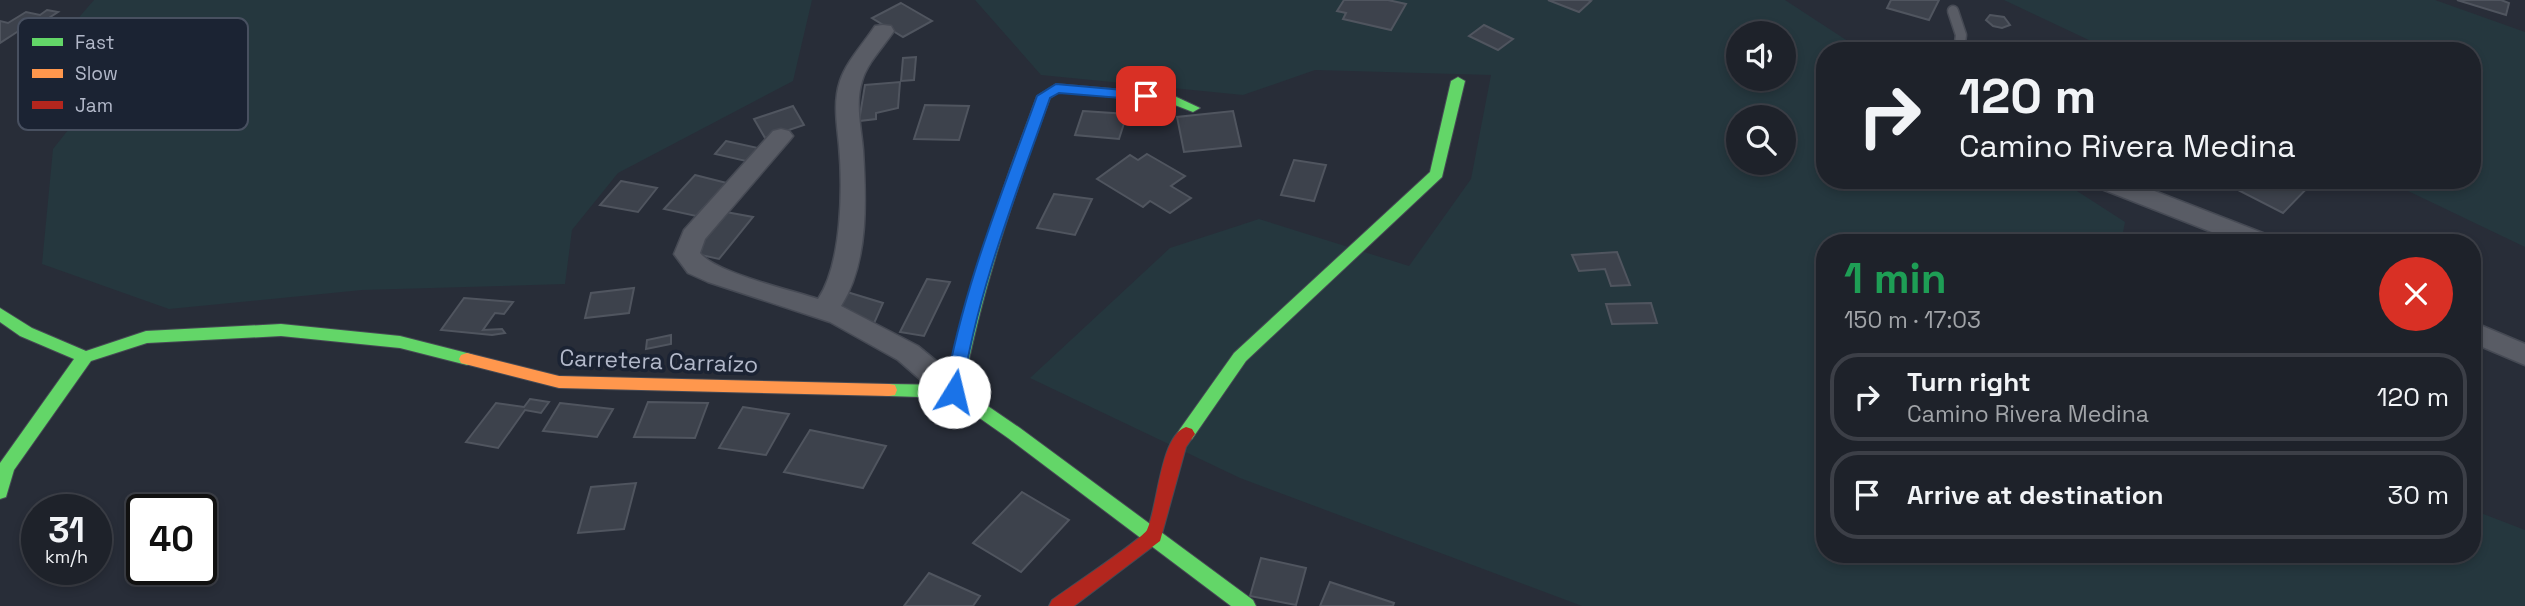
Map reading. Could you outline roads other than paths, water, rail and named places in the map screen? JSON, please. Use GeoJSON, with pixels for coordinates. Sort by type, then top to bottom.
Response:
{"type":"FeatureCollection","features":[{"type":"Feature","properties":{"kind":"street"},"geometry":{"type":"LineString","coordinates":[[824,310],[840,286],[853,212],[851,146],[847,120],[849,89],[852,77],[883,30]]}},
{"type":"Feature","properties":{"kind":"street"},"geometry":{"type":"LineString","coordinates":[[1059,606],[1154,536],[1178,445],[1240,357],[1437,174],[1458,81]]}},
{"type":"Feature","properties":{"kind":"street"},"geometry":{"type":"LineString","coordinates":[[954,392],[961,345],[979,279],[1044,96],[1056,88],[1072,89],[1170,98],[1193,108]]}},
{"type":"Feature","properties":{"kind":"street"},"geometry":{"type":"LineString","coordinates":[[781,136],[693,236],[687,254],[697,267],[716,276],[824,310],[908,353],[954,392],[1014,432],[1246,606]]}},
{"type":"Feature","properties":{"kind":"street"},"geometry":{"type":"LineString","coordinates":[[2125,189],[2241,234]]}},
{"type":"Feature","properties":{"kind":"street"},"geometry":{"type":"LineString","coordinates":[[0,314],[26,332],[85,357],[6,468],[0,492]]}},
{"type":"Feature","properties":{"kind":"street","name":"Carretera Carraízo"},"geometry":{"type":"LineString","coordinates":[[85,357],[146,337],[281,330],[400,342],[559,382],[954,392]]}},
{"type":"Feature","properties":{"kind":"street"},"geometry":{"type":"LineString","coordinates":[[2481,336],[2525,355]]}},
{"type":"Feature","properties":{"kind":"lane"},"geometry":{"type":"LineString","coordinates":[[1952,10],[1961,35],[1960,42]]}}]}
